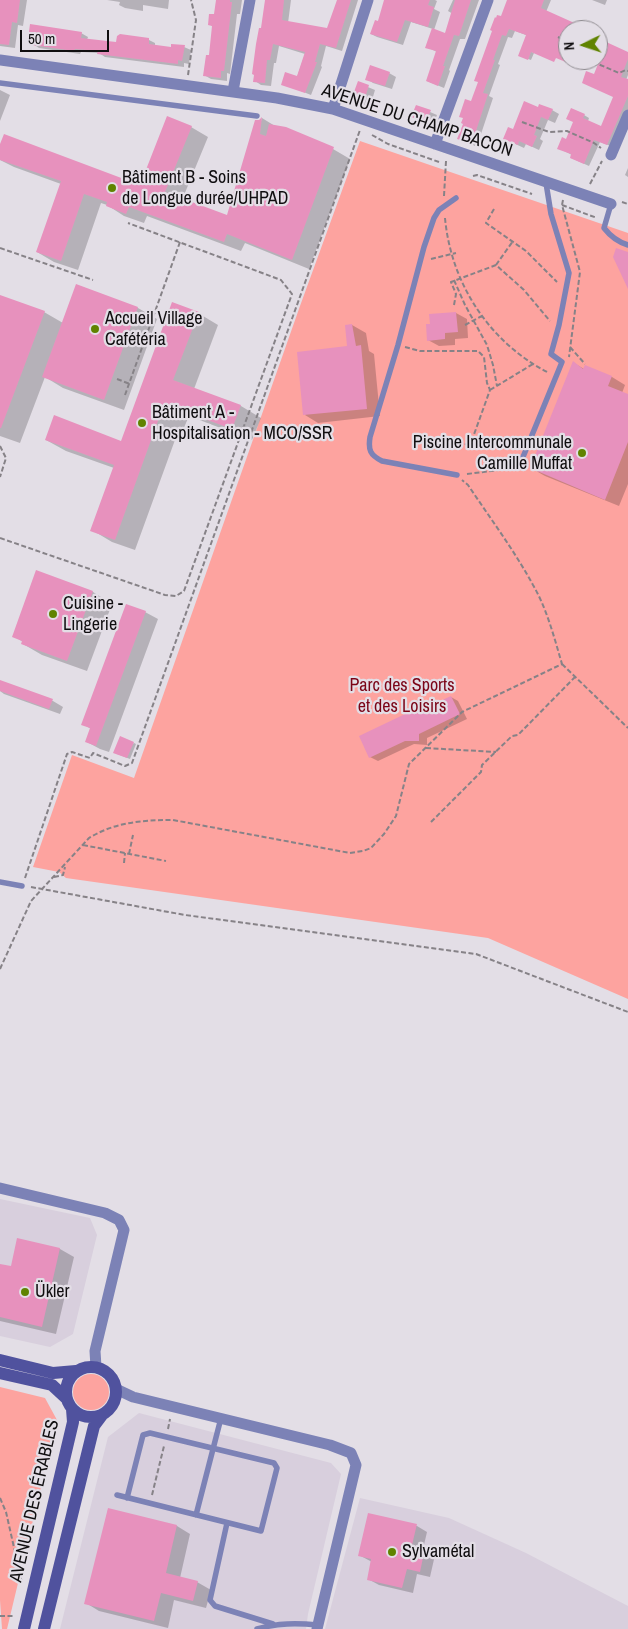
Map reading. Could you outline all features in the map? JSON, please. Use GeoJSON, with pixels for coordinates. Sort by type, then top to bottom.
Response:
{"type":"FeatureCollection","features":[{"type":"Feature","properties":{"kind":"main road"},"geometry":{"type":"LineString","coordinates":[[0,1360],[53,1373],[76,1371],[89,1366],[96,1367],[110,1374],[116,1389],[113,1404],[94,1426],[44,1629]]}},
{"type":"Feature","properties":{"kind":"main road"},"geometry":{"type":"LineString","coordinates":[[76,1371],[67,1383],[69,1403],[78,1414],[86,1417],[95,1417],[103,1414]]}},
{"type":"Feature","properties":{"kind":"main road","name":"AVENUE DES ÉRABLES"},"geometry":{"type":"LineString","coordinates":[[0,1373],[52,1386],[69,1403],[74,1422],[19,1626]]}},
{"type":"Feature","properties":{"kind":"street"},"geometry":{"type":"LineString","coordinates":[[233,91],[250,0]]}},
{"type":"Feature","properties":{"kind":"street"},"geometry":{"type":"LineString","coordinates":[[333,109],[368,0]]}},
{"type":"Feature","properties":{"kind":"street"},"geometry":{"type":"LineString","coordinates":[[435,144],[488,0]]}},
{"type":"Feature","properties":{"kind":"street","name":"AVENUE DU CHAMP BACON"},"geometry":{"type":"LineString","coordinates":[[0,60],[233,91],[333,109],[611,204]]}},
{"type":"Feature","properties":{"kind":"street"},"geometry":{"type":"LineString","coordinates":[[612,155],[628,115]]}},
{"type":"Feature","properties":{"kind":"street"},"geometry":{"type":"LineString","coordinates":[[0,1188],[105,1213],[118,1220],[124,1230],[95,1351],[96,1367]]}},
{"type":"Feature","properties":{"kind":"street"},"geometry":{"type":"LineString","coordinates":[[116,1389],[133,1397],[330,1445],[351,1452],[356,1465],[317,1627]]}},
{"type":"Feature","properties":{"kind":"lane"},"geometry":{"type":"LineString","coordinates":[[0,83],[257,116]]}},
{"type":"Feature","properties":{"kind":"lane"},"geometry":{"type":"LineString","coordinates":[[506,468],[515,465],[523,457],[562,362],[551,354],[558,330],[569,273],[551,214],[546,183]]}},
{"type":"Feature","properties":{"kind":"lane"},"geometry":{"type":"LineString","coordinates":[[456,198],[439,210],[434,218],[424,247],[398,345],[370,437],[370,451],[382,461],[457,475]]}},
{"type":"Feature","properties":{"kind":"lane"},"geometry":{"type":"LineString","coordinates":[[611,204],[604,228],[618,242],[628,245]]}},
{"type":"Feature","properties":{"kind":"lane"},"geometry":{"type":"LineString","coordinates":[[0,882],[22,886]]}},
{"type":"Feature","properties":{"kind":"lane"},"geometry":{"type":"LineString","coordinates":[[196,1515],[221,1418]]}},
{"type":"Feature","properties":{"kind":"lane"},"geometry":{"type":"LineString","coordinates":[[117,1495],[128,1498],[150,1504],[261,1531],[277,1468],[274,1463],[150,1433],[143,1435],[128,1498]]}},
{"type":"Feature","properties":{"kind":"lane"},"geometry":{"type":"LineString","coordinates":[[227,1523],[210,1600],[215,1606],[273,1624]]}},
{"type":"Feature","properties":{"kind":"lane"},"geometry":{"type":"LineString","coordinates":[[257,1629],[273,1624],[295,1622],[317,1627]]}},
{"type":"Feature","properties":{"kind":"path"},"geometry":{"type":"LineString","coordinates":[[186,85],[196,20],[191,0]]}},
{"type":"Feature","properties":{"kind":"path"},"geometry":{"type":"LineString","coordinates":[[608,68],[619,73],[628,71]]}},
{"type":"Feature","properties":{"kind":"path"},"geometry":{"type":"LineString","coordinates":[[522,122],[549,132],[567,131],[594,143],[612,155]]}},
{"type":"Feature","properties":{"kind":"path"},"geometry":{"type":"LineString","coordinates":[[361,127],[132,763],[125,766],[93,753],[90,758],[72,752],[68,754],[22,886],[185,915],[476,954],[628,1012]]}},
{"type":"Feature","properties":{"kind":"path"},"geometry":{"type":"LineString","coordinates":[[447,148],[444,207],[446,228],[451,254],[460,278],[482,316],[505,342],[533,364],[556,376]]}},
{"type":"Feature","properties":{"kind":"path"},"geometry":{"type":"LineString","coordinates":[[581,195],[591,182],[604,158],[612,155]]}},
{"type":"Feature","properties":{"kind":"path"},"geometry":{"type":"LineString","coordinates":[[473,176],[477,175],[532,194]]}},
{"type":"Feature","properties":{"kind":"path"},"geometry":{"type":"LineString","coordinates":[[562,205],[606,221]]}},
{"type":"Feature","properties":{"kind":"path"},"geometry":{"type":"LineString","coordinates":[[494,209],[486,223],[535,259],[558,284],[579,286]]}},
{"type":"Feature","properties":{"kind":"path"},"geometry":{"type":"LineString","coordinates":[[0,538],[165,595],[176,596],[184,591],[292,294],[281,280],[128,223]]}},
{"type":"Feature","properties":{"kind":"path"},"geometry":{"type":"LineString","coordinates":[[454,305],[456,294],[451,282],[496,265],[513,241]]}},
{"type":"Feature","properties":{"kind":"path"},"geometry":{"type":"LineString","coordinates":[[125,395],[180,242]]}},
{"type":"Feature","properties":{"kind":"path"},"geometry":{"type":"LineString","coordinates":[[0,248],[92,280]]}},
{"type":"Feature","properties":{"kind":"path"},"geometry":{"type":"LineString","coordinates":[[431,259],[456,253]]}},
{"type":"Feature","properties":{"kind":"path"},"geometry":{"type":"LineString","coordinates":[[496,265],[524,290],[558,330]]}},
{"type":"Feature","properties":{"kind":"path"},"geometry":{"type":"LineString","coordinates":[[454,280],[487,346],[497,386]]}},
{"type":"Feature","properties":{"kind":"path"},"geometry":{"type":"LineString","coordinates":[[465,325],[482,316]]}},
{"type":"Feature","properties":{"kind":"path"},"geometry":{"type":"LineString","coordinates":[[398,345],[420,351],[478,351],[484,357],[487,383],[490,390]]}},
{"type":"Feature","properties":{"kind":"path"},"geometry":{"type":"LineString","coordinates":[[570,346],[585,364]]}},
{"type":"Feature","properties":{"kind":"path"},"geometry":{"type":"LineString","coordinates":[[443,448],[463,446],[472,440],[490,390],[533,364]]}},
{"type":"Feature","properties":{"kind":"path"},"geometry":{"type":"LineString","coordinates":[[117,379],[130,384]]}},
{"type":"Feature","properties":{"kind":"path"},"geometry":{"type":"LineString","coordinates":[[0,446],[6,458],[0,477]]}},
{"type":"Feature","properties":{"kind":"path"},"geometry":{"type":"LineString","coordinates":[[457,475],[506,468]]}},
{"type":"Feature","properties":{"kind":"path"},"geometry":{"type":"LineString","coordinates":[[457,475],[468,485],[534,586],[547,616],[562,664],[628,728]]}},
{"type":"Feature","properties":{"kind":"path"},"geometry":{"type":"LineString","coordinates":[[0,969],[31,901],[89,838],[124,823],[148,820],[173,820],[350,853],[363,851],[371,848],[384,834],[396,816],[409,764],[462,712],[562,664]]}},
{"type":"Feature","properties":{"kind":"path"},"geometry":{"type":"LineString","coordinates":[[431,822],[481,772],[482,765],[512,736],[518,735],[576,676]]}},
{"type":"Feature","properties":{"kind":"path"},"geometry":{"type":"LineString","coordinates":[[426,748],[496,752]]}},
{"type":"Feature","properties":{"kind":"path"},"geometry":{"type":"LineString","coordinates":[[130,854],[134,835]]}},
{"type":"Feature","properties":{"kind":"path"},"geometry":{"type":"LineString","coordinates":[[83,845],[166,861]]}},
{"type":"Feature","properties":{"kind":"path"},"geometry":{"type":"LineString","coordinates":[[124,863],[125,853]]}},
{"type":"Feature","properties":{"kind":"path"},"geometry":{"type":"LineString","coordinates":[[54,877],[63,875],[66,864]]}},
{"type":"Feature","properties":{"kind":"path"},"geometry":{"type":"LineString","coordinates":[[150,1504],[173,1407]]}},
{"type":"Feature","properties":{"kind":"path"},"geometry":{"type":"LineString","coordinates":[[0,1498],[6,1512],[21,1573],[23,1590],[25,1581]]}},
{"type":"Feature","properties":{"kind":"path"},"geometry":{"type":"LineString","coordinates":[[15,1616],[19,1626]]}},
{"type":"Feature","properties":{"kind":"shaded area"},"geometry":{"type":"Polygon","coordinates":[[[0,1199],[90,1218],[97,1235],[73,1334],[50,1347],[0,1336],[0,1199]]]}},
{"type":"Feature","properties":{"kind":"shaded area"},"geometry":{"type":"Polygon","coordinates":[[[139,1413],[331,1463],[341,1474],[306,1629],[60,1629],[108,1437],[139,1413]]]}},
{"type":"Feature","properties":{"kind":"shaded area"},"geometry":{"type":"Polygon","coordinates":[[[360,1498],[449,1518],[526,1553],[628,1606],[628,1629],[325,1629],[360,1498]]]}},
{"type":"Feature","properties":{"kind":"green space","name":"Parc des Sports et des Loisirs"},"geometry":{"type":"Polygon","coordinates":[[[360,141],[628,233],[628,999],[488,938],[66,878],[59,872],[33,867],[72,755],[134,778],[360,141]]]}},
{"type":"Feature","properties":{"kind":"green space"},"geometry":{"type":"Polygon","coordinates":[[[91,1374],[104,1379],[109,1392],[104,1405],[91,1410],[78,1405],[73,1392],[78,1379],[91,1374]]]}},
{"type":"Feature","properties":{"kind":"green space"},"geometry":{"type":"Polygon","coordinates":[[[0,1387],[45,1398],[57,1420],[7,1629],[2,1629],[0,1600],[0,1387]]]}},
{"type":"Feature","properties":{"kind":"building"},"geometry":{"type":"Polygon","coordinates":[[[0,0],[20,0],[17,23],[12,22],[9,45],[0,44],[0,0]]]}},
{"type":"Feature","properties":{"kind":"building"},"geometry":{"type":"Polygon","coordinates":[[[216,0],[230,0],[232,2],[224,71],[221,71],[221,78],[203,76],[206,55],[209,55],[212,26],[208,25],[209,14],[214,14],[216,0]]]}},
{"type":"Feature","properties":{"kind":"building"},"geometry":{"type":"Polygon","coordinates":[[[265,0],[284,0],[282,20],[327,28],[337,0],[351,0],[336,48],[320,44],[315,62],[317,62],[305,93],[281,85],[285,72],[297,76],[305,52],[273,44],[270,60],[267,60],[265,83],[253,82],[254,75],[252,74],[256,44],[259,28],[261,28],[265,0]]]}},
{"type":"Feature","properties":{"kind":"building"},"geometry":{"type":"Polygon","coordinates":[[[384,0],[430,0],[428,5],[434,7],[428,27],[405,20],[397,42],[370,34],[375,20],[378,21],[384,0]]]}},
{"type":"Feature","properties":{"kind":"building"},"geometry":{"type":"Polygon","coordinates":[[[455,0],[471,0],[459,36],[454,35],[438,86],[426,81],[436,51],[425,48],[432,28],[445,33],[455,0]]]}},
{"type":"Feature","properties":{"kind":"building"},"geometry":{"type":"Polygon","coordinates":[[[507,0],[544,0],[541,8],[568,20],[558,20],[558,59],[556,58],[554,62],[531,52],[528,60],[518,56],[526,35],[509,29],[506,36],[502,35],[483,93],[488,94],[475,134],[473,134],[470,143],[457,139],[463,124],[461,123],[463,118],[459,117],[465,99],[471,101],[478,82],[474,81],[492,31],[490,30],[495,17],[497,15],[501,16],[507,0]]]}},
{"type":"Feature","properties":{"kind":"building"},"geometry":{"type":"Polygon","coordinates":[[[30,24],[82,32],[81,38],[116,42],[117,36],[120,34],[149,38],[149,44],[171,47],[171,44],[185,45],[182,61],[178,60],[178,64],[97,54],[98,51],[75,49],[74,51],[32,45],[32,39],[28,39],[30,24]]]}},
{"type":"Feature","properties":{"kind":"building"},"geometry":{"type":"Polygon","coordinates":[[[608,43],[628,52],[628,59],[621,77],[628,79],[628,96],[607,145],[594,140],[584,164],[570,158],[571,154],[557,149],[562,137],[566,139],[573,122],[566,119],[571,108],[585,114],[583,118],[601,126],[613,97],[582,83],[586,71],[594,74],[596,70],[608,70],[608,43]]]}},
{"type":"Feature","properties":{"kind":"building"},"geometry":{"type":"Polygon","coordinates":[[[370,65],[390,72],[385,86],[365,80],[370,65]]]}},
{"type":"Feature","properties":{"kind":"building"},"geometry":{"type":"Polygon","coordinates":[[[358,81],[369,85],[363,104],[351,100],[358,81]]]}},
{"type":"Feature","properties":{"kind":"building"},"geometry":{"type":"Polygon","coordinates":[[[524,101],[538,107],[539,104],[553,109],[548,120],[541,117],[534,135],[537,136],[532,147],[519,141],[518,145],[503,139],[508,127],[513,129],[524,101]]]}},
{"type":"Feature","properties":{"kind":"building"},"geometry":{"type":"Polygon","coordinates":[[[416,105],[431,110],[426,122],[411,117],[416,105]]]}},
{"type":"Feature","properties":{"kind":"building"},"geometry":{"type":"Polygon","coordinates":[[[167,116],[192,126],[165,192],[227,215],[255,120],[259,120],[262,117],[260,134],[266,136],[269,124],[286,127],[334,147],[292,260],[227,234],[224,242],[129,207],[126,214],[106,206],[107,202],[84,194],[61,261],[36,252],[61,181],[0,160],[0,144],[4,134],[140,185],[167,116]]]}},
{"type":"Feature","properties":{"kind":"building"},"geometry":{"type":"Polygon","coordinates":[[[616,248],[628,252],[628,289],[613,257],[616,248]]]}},
{"type":"Feature","properties":{"kind":"building","name":"Accueil Village Cafétéria"},"geometry":{"type":"Polygon","coordinates":[[[76,284],[138,307],[104,400],[42,377],[76,284]]]}},
{"type":"Feature","properties":{"kind":"building"},"geometry":{"type":"Polygon","coordinates":[[[0,295],[45,311],[1,428],[0,428],[0,295]]]}},
{"type":"Feature","properties":{"kind":"building","name":"Bâtiment A - Hospitalisation - MCO/SSR"},"geometry":{"type":"Polygon","coordinates":[[[172,302],[199,312],[173,380],[241,405],[232,429],[169,406],[163,420],[159,418],[115,540],[90,531],[114,465],[45,440],[54,415],[121,441],[172,302]]]}},
{"type":"Feature","properties":{"kind":"building"},"geometry":{"type":"Polygon","coordinates":[[[456,312],[458,332],[445,333],[445,339],[427,341],[426,324],[430,324],[429,314],[456,312]]]}},
{"type":"Feature","properties":{"kind":"building"},"geometry":{"type":"Polygon","coordinates":[[[352,324],[356,346],[361,345],[367,409],[303,415],[297,352],[347,346],[345,325],[352,324]]]}},
{"type":"Feature","properties":{"kind":"building","name":"Piscine Intercommunale Camille Muffat"},"geometry":{"type":"Polygon","coordinates":[[[573,361],[583,369],[585,365],[612,376],[608,386],[628,394],[628,442],[605,500],[530,468],[573,361]]]}},
{"type":"Feature","properties":{"kind":"building","name":"Cuisine - Lingerie"},"geometry":{"type":"Polygon","coordinates":[[[36,570],[93,591],[67,661],[21,644],[22,641],[12,637],[36,570]]]}},
{"type":"Feature","properties":{"kind":"building"},"geometry":{"type":"Polygon","coordinates":[[[126,604],[146,611],[96,746],[85,742],[90,728],[81,725],[126,604]]]}},
{"type":"Feature","properties":{"kind":"building"},"geometry":{"type":"Polygon","coordinates":[[[0,680],[53,699],[49,709],[0,691],[0,680]]]}},
{"type":"Feature","properties":{"kind":"building"},"geometry":{"type":"Polygon","coordinates":[[[451,696],[460,714],[419,734],[419,741],[405,741],[369,758],[359,736],[424,705],[425,708],[451,696]]]}},
{"type":"Feature","properties":{"kind":"building"},"geometry":{"type":"Polygon","coordinates":[[[120,736],[134,742],[127,758],[113,753],[120,736]]]}},
{"type":"Feature","properties":{"kind":"building","name":"Ükler"},"geometry":{"type":"Polygon","coordinates":[[[17,1238],[60,1248],[42,1327],[0,1317],[0,1264],[11,1266],[17,1238]]]}},
{"type":"Feature","properties":{"kind":"building"},"geometry":{"type":"Polygon","coordinates":[[[108,1508],[177,1525],[166,1573],[198,1581],[193,1601],[161,1593],[154,1621],[84,1604],[108,1508]]]}},
{"type":"Feature","properties":{"kind":"building","name":"Sylvamétal"},"geometry":{"type":"Polygon","coordinates":[[[368,1513],[417,1524],[412,1545],[425,1548],[420,1572],[407,1569],[402,1588],[367,1580],[371,1559],[358,1556],[368,1513]]]}},
{"type":"Feature","properties":{"kind":"place","name":"Bâtiment B - Soins de Longue durée/UHPAD"},"geometry":{"type":"Point","coordinates":[112,188]}},
{"type":"Feature","properties":{"kind":"place","name":"Accueil Village Cafétéria"},"geometry":{"type":"Point","coordinates":[95,329]}},
{"type":"Feature","properties":{"kind":"place","name":"Bâtiment A - Hospitalisation - MCO/SSR"},"geometry":{"type":"Point","coordinates":[142,423]}},
{"type":"Feature","properties":{"kind":"place","name":"Piscine Intercommunale Camille Muffat"},"geometry":{"type":"Point","coordinates":[582,453]}},
{"type":"Feature","properties":{"kind":"place","name":"Cuisine - Lingerie"},"geometry":{"type":"Point","coordinates":[53,614]}},
{"type":"Feature","properties":{"kind":"place","name":"Ükler"},"geometry":{"type":"Point","coordinates":[25,1292]}},
{"type":"Feature","properties":{"kind":"place","name":"Sylvamétal"},"geometry":{"type":"Point","coordinates":[392,1552]}}]}
